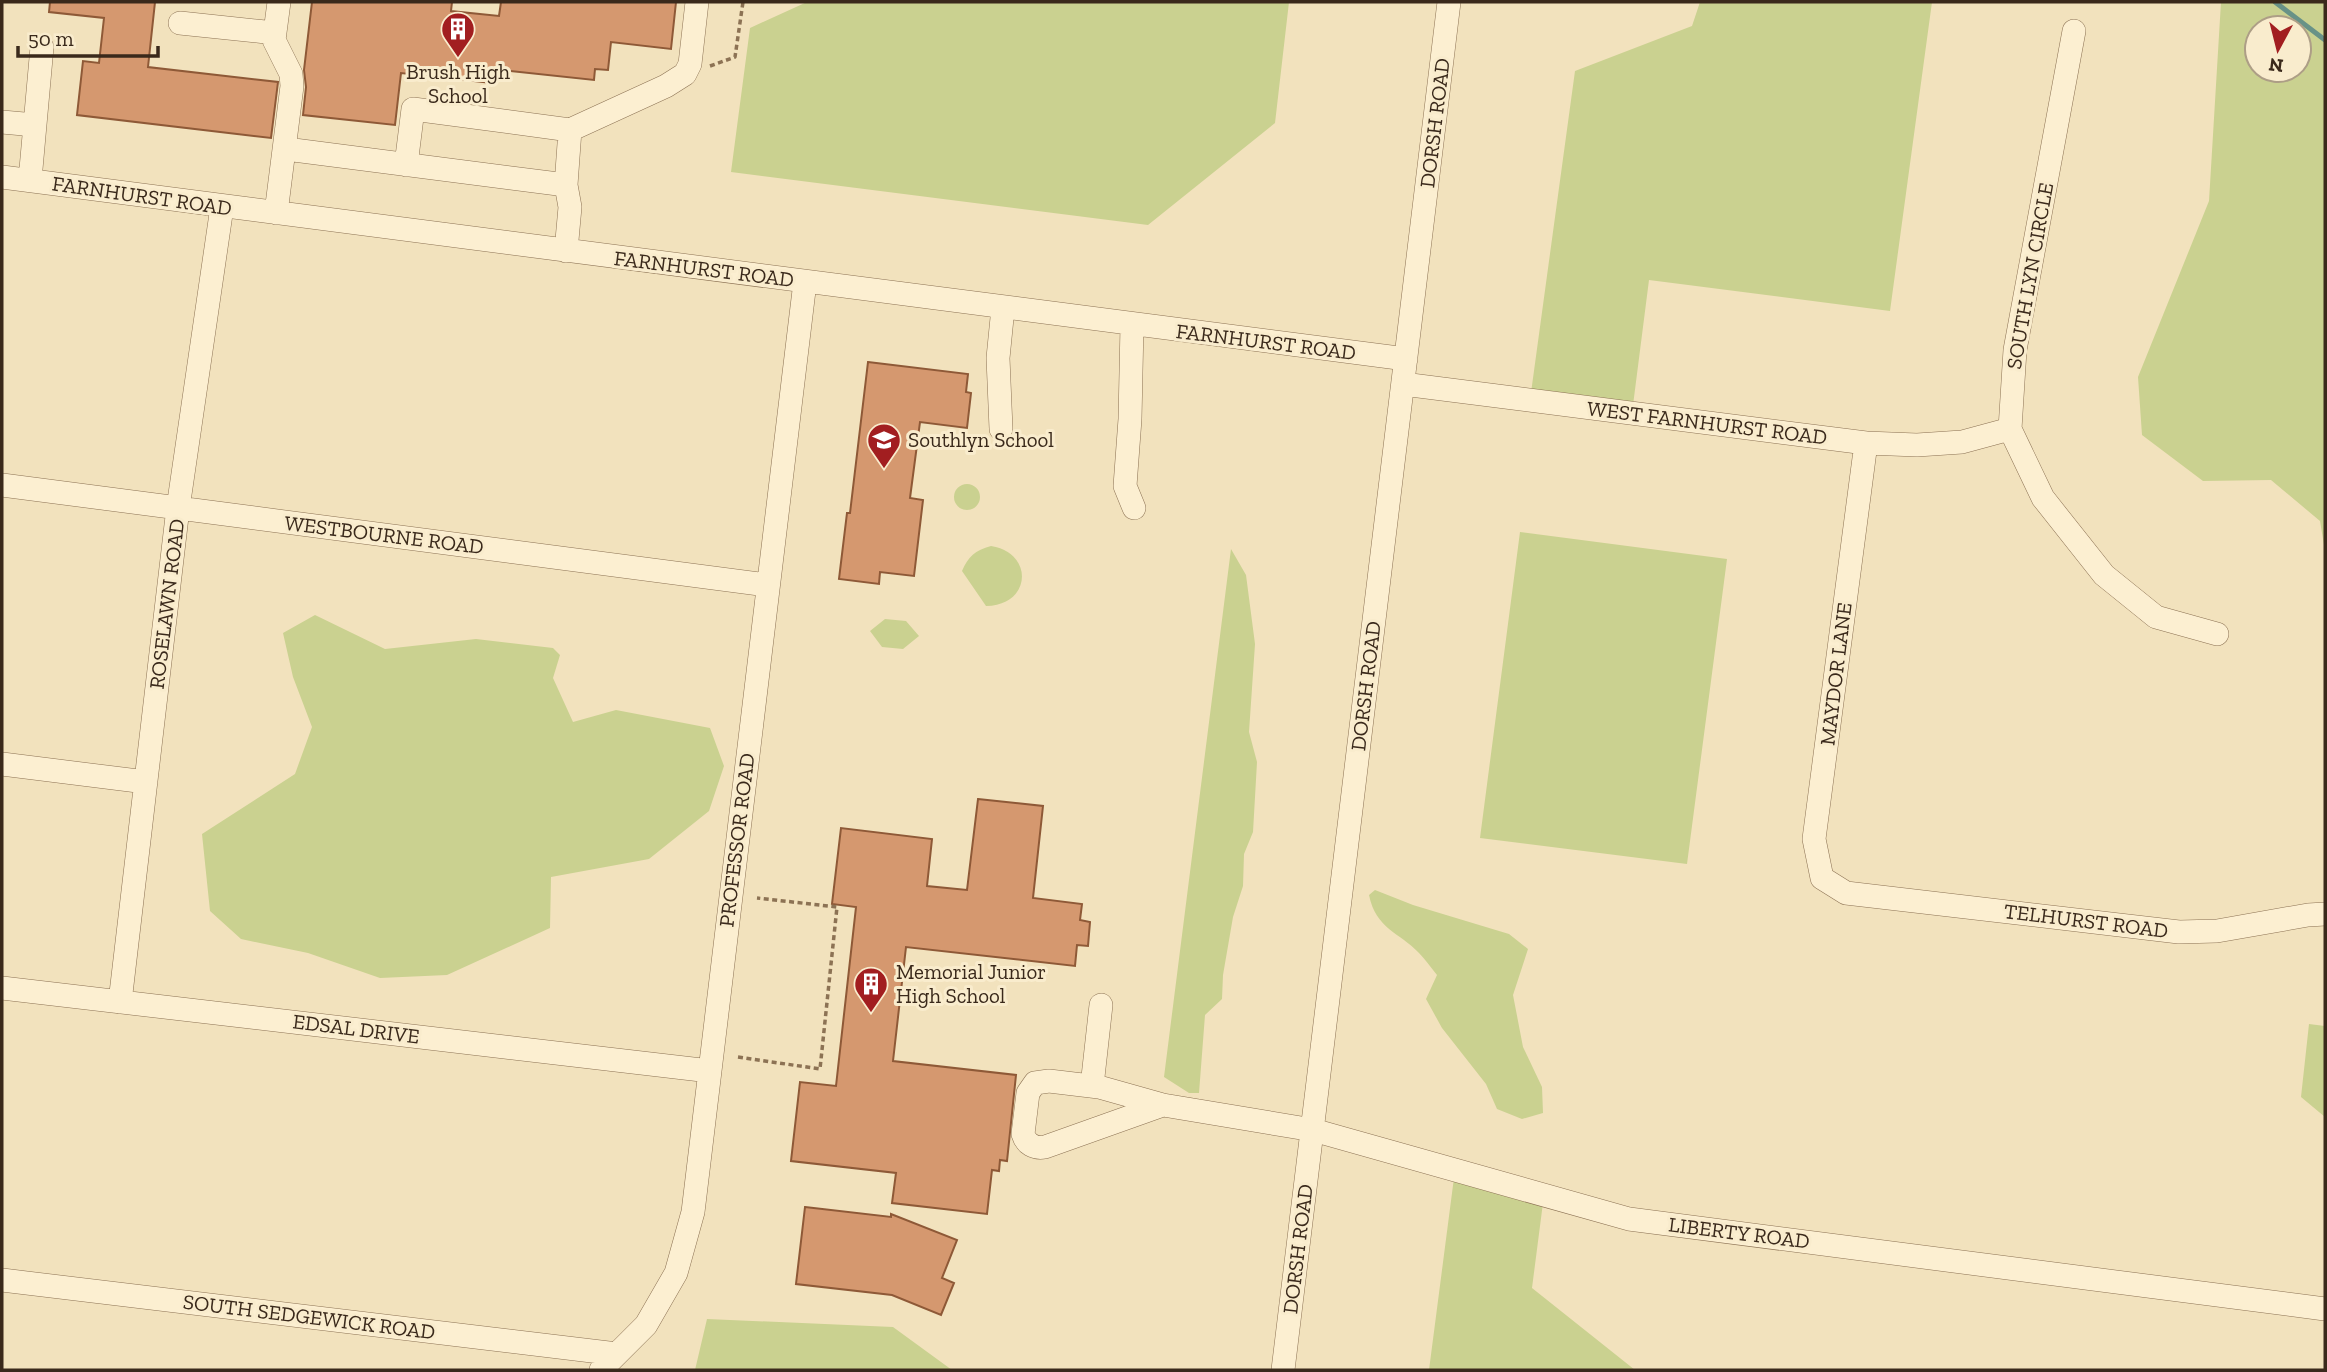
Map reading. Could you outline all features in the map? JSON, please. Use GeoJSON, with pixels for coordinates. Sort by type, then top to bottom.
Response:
{"type":"FeatureCollection","features":[{"type":"Feature","properties":{"kind":"street"},"geometry":{"type":"LineString","coordinates":[[276,214],[292,86],[291,74],[274,40],[279,2]]}},
{"type":"Feature","properties":{"kind":"street"},"geometry":{"type":"LineString","coordinates":[[406,164],[413,109],[570,130],[666,86],[685,74],[690,64],[697,2]]}},
{"type":"Feature","properties":{"kind":"street","name":"DORSH ROAD"},"geometry":{"type":"LineString","coordinates":[[1283,1370],[1449,2]]}},
{"type":"Feature","properties":{"kind":"street"},"geometry":{"type":"LineString","coordinates":[[180,23],[275,33]]}},
{"type":"Feature","properties":{"kind":"street","name":"SOUTH LYN CIRCLE"},"geometry":{"type":"LineString","coordinates":[[2074,31],[2015,350],[2010,429],[2043,498],[2104,575],[2156,617],[2217,635]]}},
{"type":"Feature","properties":{"kind":"street"},"geometry":{"type":"LineString","coordinates":[[30,180],[42,47]]}},
{"type":"Feature","properties":{"kind":"street"},"geometry":{"type":"LineString","coordinates":[[2,122],[35,125]]}},
{"type":"Feature","properties":{"kind":"street"},"geometry":{"type":"LineString","coordinates":[[566,251],[570,207],[566,185],[570,130]]}},
{"type":"Feature","properties":{"kind":"street"},"geometry":{"type":"LineString","coordinates":[[286,149],[566,185]]}},
{"type":"Feature","properties":{"kind":"street","name":"FARNHURST ROAD"},"geometry":{"type":"LineString","coordinates":[[2,177],[1406,359]]}},
{"type":"Feature","properties":{"kind":"street","name":"ROSELAWN ROAD"},"geometry":{"type":"LineString","coordinates":[[120,1002],[178,508],[222,206]]}},
{"type":"Feature","properties":{"kind":"street","name":"PROFESSOR ROAD"},"geometry":{"type":"LineString","coordinates":[[609,1362],[646,1325],[676,1273],[693,1212],[805,282]]}},
{"type":"Feature","properties":{"kind":"street"},"geometry":{"type":"LineString","coordinates":[[1000,429],[998,359],[1003,308]]}},
{"type":"Feature","properties":{"kind":"street"},"geometry":{"type":"LineString","coordinates":[[1132,325],[1125,486],[1134,508]]}},
{"type":"Feature","properties":{"kind":"street","name":"WEST FARNHURST ROAD"},"geometry":{"type":"LineString","coordinates":[[1403,384],[1866,443],[1917,445],[1962,442],[2010,429]]}},
{"type":"Feature","properties":{"kind":"street","name":"MAYDOR LANE"},"geometry":{"type":"LineString","coordinates":[[1846,893],[1822,878],[1814,839],[1866,443]]}},
{"type":"Feature","properties":{"kind":"street","name":"WESTBOURNE ROAD"},"geometry":{"type":"LineString","coordinates":[[2,485],[767,585]]}},
{"type":"Feature","properties":{"kind":"street"},"geometry":{"type":"LineString","coordinates":[[2,764],[146,782]]}},
{"type":"Feature","properties":{"kind":"street","name":"TELHURST ROAD"},"geometry":{"type":"LineString","coordinates":[[1846,893],[2179,932],[2217,931],[2325,914]]}},
{"type":"Feature","properties":{"kind":"street","name":"EDSAL DRIVE"},"geometry":{"type":"LineString","coordinates":[[2,988],[710,1072]]}},
{"type":"Feature","properties":{"kind":"street"},"geometry":{"type":"LineString","coordinates":[[1092,1086],[1101,1005]]}},
{"type":"Feature","properties":{"kind":"street","name":"LIBERTY ROAD"},"geometry":{"type":"LineString","coordinates":[[1163,1105],[1045,1147],[1035,1147],[1025,1140],[1023,1134],[1028,1093],[1035,1083],[1049,1081],[1092,1086],[1163,1105],[1312,1130],[1629,1219],[2325,1308]]}},
{"type":"Feature","properties":{"kind":"street","name":"SOUTH SEDGEWICK ROAD"},"geometry":{"type":"LineString","coordinates":[[2,1280],[609,1362]]}},
{"type":"Feature","properties":{"kind":"path"},"geometry":{"type":"LineString","coordinates":[[685,74],[734,57],[743,2]]}},
{"type":"Feature","properties":{"kind":"path"},"geometry":{"type":"LineString","coordinates":[[738,1057],[820,1069],[837,907],[757,898]]}},
{"type":"Feature","properties":{"kind":"green space"},"geometry":{"type":"Polygon","coordinates":[[[807,2],[1289,2],[1275,123],[1148,225],[731,172],[750,28],[807,2]]]}},
{"type":"Feature","properties":{"kind":"green space"},"geometry":{"type":"Polygon","coordinates":[[[1700,2],[1932,2],[1890,311],[1649,280],[1632,413],[1530,400],[1575,71],[1692,26],[1700,2]]]}},
{"type":"Feature","properties":{"kind":"green space"},"geometry":{"type":"Polygon","coordinates":[[[2221,2],[2325,2],[2325,551],[2320,521],[2271,480],[2203,481],[2142,435],[2138,377],[2209,201],[2221,2]]]}},
{"type":"Feature","properties":{"kind":"green space"},"geometry":{"type":"Polygon","coordinates":[[[967,484],[976,488],[980,497],[976,506],[967,510],[958,506],[954,497],[958,488],[967,484]]]}},
{"type":"Feature","properties":{"kind":"green space"},"geometry":{"type":"Polygon","coordinates":[[[1520,532],[1727,559],[1687,864],[1480,838],[1520,532]]]}},
{"type":"Feature","properties":{"kind":"green space"},"geometry":{"type":"Polygon","coordinates":[[[991,546],[1015,558],[1021,568],[1022,579],[1012,598],[1001,604],[986,606],[962,571],[973,555],[991,546]]]}},
{"type":"Feature","properties":{"kind":"green space"},"geometry":{"type":"Polygon","coordinates":[[[1231,549],[1246,575],[1255,644],[1249,732],[1257,762],[1253,832],[1244,854],[1243,886],[1233,917],[1223,975],[1222,999],[1205,1015],[1199,1093],[1189,1093],[1164,1077],[1231,549]]]}},
{"type":"Feature","properties":{"kind":"green space"},"geometry":{"type":"Polygon","coordinates":[[[315,615],[385,649],[476,639],[553,648],[560,655],[553,678],[573,722],[616,710],[710,728],[724,766],[709,811],[649,859],[551,877],[550,928],[447,975],[380,978],[308,953],[241,939],[210,911],[202,834],[295,774],[312,727],[293,677],[283,633],[315,615]]]}},
{"type":"Feature","properties":{"kind":"green space"},"geometry":{"type":"Polygon","coordinates":[[[885,619],[906,621],[919,636],[903,649],[882,647],[870,631],[885,619]]]}},
{"type":"Feature","properties":{"kind":"green space"},"geometry":{"type":"Polygon","coordinates":[[[1375,890],[1413,905],[1509,934],[1528,949],[1513,995],[1523,1047],[1542,1087],[1543,1113],[1522,1119],[1497,1109],[1486,1084],[1442,1028],[1426,999],[1437,975],[1419,953],[1389,929],[1377,915],[1369,895],[1375,890]]]}},
{"type":"Feature","properties":{"kind":"green space"},"geometry":{"type":"Polygon","coordinates":[[[2309,1024],[2325,1026],[2325,1117],[2301,1097],[2309,1024]]]}},
{"type":"Feature","properties":{"kind":"green space"},"geometry":{"type":"Polygon","coordinates":[[[1455,1170],[1544,1195],[1532,1288],[1635,1370],[1429,1370],[1455,1170]]]}},
{"type":"Feature","properties":{"kind":"green space"},"geometry":{"type":"Polygon","coordinates":[[[707,1319],[893,1327],[952,1370],[695,1370],[707,1319]]]}},
{"type":"Feature","properties":{"kind":"building"},"geometry":{"type":"Polygon","coordinates":[[[50,2],[155,2],[148,67],[278,82],[271,138],[77,115],[83,61],[99,63],[104,18],[49,12],[50,2]]]}},
{"type":"Feature","properties":{"kind":"building","name":"Brush High School"},"geometry":{"type":"Polygon","coordinates":[[[312,2],[452,2],[451,11],[499,16],[501,2],[676,2],[671,49],[611,42],[608,70],[595,69],[594,80],[492,69],[491,83],[401,73],[395,125],[303,115],[306,87],[304,70],[312,2]]]}},
{"type":"Feature","properties":{"kind":"building","name":"Southlyn School"},"geometry":{"type":"Polygon","coordinates":[[[868,362],[968,374],[966,392],[971,393],[967,428],[920,422],[910,498],[923,500],[914,576],[880,572],[879,584],[839,579],[847,513],[850,513],[868,362]]]}},
{"type":"Feature","properties":{"kind":"building","name":"Memorial Junior High School"},"geometry":{"type":"Polygon","coordinates":[[[978,799],[1043,806],[1033,898],[1082,904],[1080,920],[1090,922],[1088,946],[1077,945],[1075,966],[906,947],[893,1061],[1016,1075],[1007,1161],[1000,1160],[999,1171],[992,1170],[987,1214],[892,1203],[896,1173],[791,1161],[800,1082],[836,1086],[856,907],[832,904],[841,828],[932,839],[927,886],[967,890],[978,799]]]}},
{"type":"Feature","properties":{"kind":"building"},"geometry":{"type":"Polygon","coordinates":[[[805,1207],[891,1217],[891,1214],[957,1240],[942,1278],[954,1283],[941,1315],[892,1295],[796,1284],[805,1207]]]}},
{"type":"Feature","properties":{"kind":"waterway"},"geometry":{"type":"LineString","coordinates":[[2275,2],[2325,40]]}},
{"type":"Feature","properties":{"kind":"place","name":"Brush High School"},"geometry":{"type":"Point","coordinates":[458,59]}},
{"type":"Feature","properties":{"kind":"place","name":"Southlyn School"},"geometry":{"type":"Point","coordinates":[884,470]}},
{"type":"Feature","properties":{"kind":"place","name":"Memorial Junior High School"},"geometry":{"type":"Point","coordinates":[871,1014]}}]}
